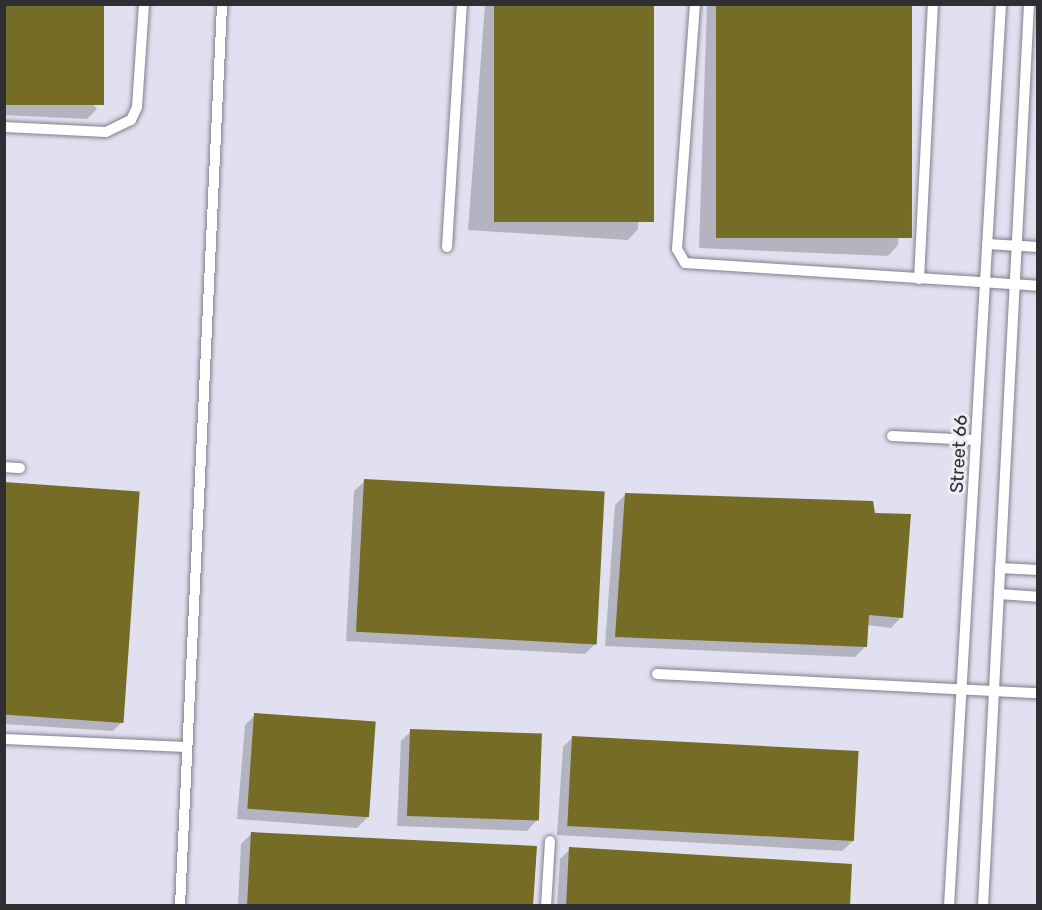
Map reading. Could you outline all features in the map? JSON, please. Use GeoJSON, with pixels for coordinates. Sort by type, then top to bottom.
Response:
{"type":"FeatureCollection","features":[{"type":"Feature","properties":{"kind":"lane"},"geometry":{"type":"LineString","coordinates":[[4,127],[106,132],[131,120],[137,107],[144,4]]}},
{"type":"Feature","properties":{"kind":"lane"},"geometry":{"type":"LineString","coordinates":[[180,906],[222,4]]}},
{"type":"Feature","properties":{"kind":"lane"},"geometry":{"type":"LineString","coordinates":[[447,247],[462,4]]}},
{"type":"Feature","properties":{"kind":"lane"},"geometry":{"type":"LineString","coordinates":[[695,4],[677,249],[681,259],[693,267],[1038,286]]}},
{"type":"Feature","properties":{"kind":"lane"},"geometry":{"type":"LineString","coordinates":[[919,279],[933,4]]}},
{"type":"Feature","properties":{"kind":"lane","name":"Street 66"},"geometry":{"type":"LineString","coordinates":[[949,906],[1001,4]]}},
{"type":"Feature","properties":{"kind":"lane"},"geometry":{"type":"LineString","coordinates":[[983,906],[1029,4]]}},
{"type":"Feature","properties":{"kind":"lane"},"geometry":{"type":"LineString","coordinates":[[987,244],[1038,247]]}},
{"type":"Feature","properties":{"kind":"lane"},"geometry":{"type":"LineString","coordinates":[[892,436],[976,440]]}},
{"type":"Feature","properties":{"kind":"lane"},"geometry":{"type":"LineString","coordinates":[[4,467],[20,468]]}},
{"type":"Feature","properties":{"kind":"lane"},"geometry":{"type":"LineString","coordinates":[[1000,567],[1038,570]]}},
{"type":"Feature","properties":{"kind":"lane"},"geometry":{"type":"LineString","coordinates":[[999,594],[1038,597]]}},
{"type":"Feature","properties":{"kind":"lane"},"geometry":{"type":"LineString","coordinates":[[657,674],[1038,693]]}},
{"type":"Feature","properties":{"kind":"lane"},"geometry":{"type":"LineString","coordinates":[[4,739],[187,747]]}},
{"type":"Feature","properties":{"kind":"lane"},"geometry":{"type":"LineString","coordinates":[[546,906],[550,841]]}},
{"type":"Feature","properties":{"kind":"shaded area"},"geometry":{"type":"Polygon","coordinates":[[[5,5],[1037,5],[1037,906],[5,906],[5,5]]]}},
{"type":"Feature","properties":{"kind":"building"},"geometry":{"type":"Polygon","coordinates":[[[4,4],[104,4],[104,105],[4,105],[4,4]]]}},
{"type":"Feature","properties":{"kind":"building"},"geometry":{"type":"Polygon","coordinates":[[[494,4],[654,4],[654,222],[494,222],[494,4]]]}},
{"type":"Feature","properties":{"kind":"building"},"geometry":{"type":"Polygon","coordinates":[[[716,4],[912,4],[912,238],[716,238],[716,4]]]}},
{"type":"Feature","properties":{"kind":"building"},"geometry":{"type":"Polygon","coordinates":[[[364,479],[605,492],[597,644],[356,632],[364,479]]]}},
{"type":"Feature","properties":{"kind":"building"},"geometry":{"type":"Polygon","coordinates":[[[4,482],[140,491],[123,723],[4,715],[4,482]]]}},
{"type":"Feature","properties":{"kind":"building"},"geometry":{"type":"Polygon","coordinates":[[[625,493],[873,501],[875,513],[911,514],[903,618],[869,615],[867,647],[615,637],[625,493]]]}},
{"type":"Feature","properties":{"kind":"building"},"geometry":{"type":"Polygon","coordinates":[[[254,713],[376,722],[369,817],[247,809],[254,713]]]}},
{"type":"Feature","properties":{"kind":"building"},"geometry":{"type":"Polygon","coordinates":[[[410,729],[542,734],[539,821],[407,816],[410,729]]]}},
{"type":"Feature","properties":{"kind":"building"},"geometry":{"type":"Polygon","coordinates":[[[572,736],[859,751],[854,841],[567,826],[572,736]]]}},
{"type":"Feature","properties":{"kind":"building"},"geometry":{"type":"Polygon","coordinates":[[[251,832],[537,846],[533,906],[247,906],[251,832]]]}},
{"type":"Feature","properties":{"kind":"building"},"geometry":{"type":"Polygon","coordinates":[[[569,847],[852,864],[850,906],[566,906],[569,847]]]}}]}
